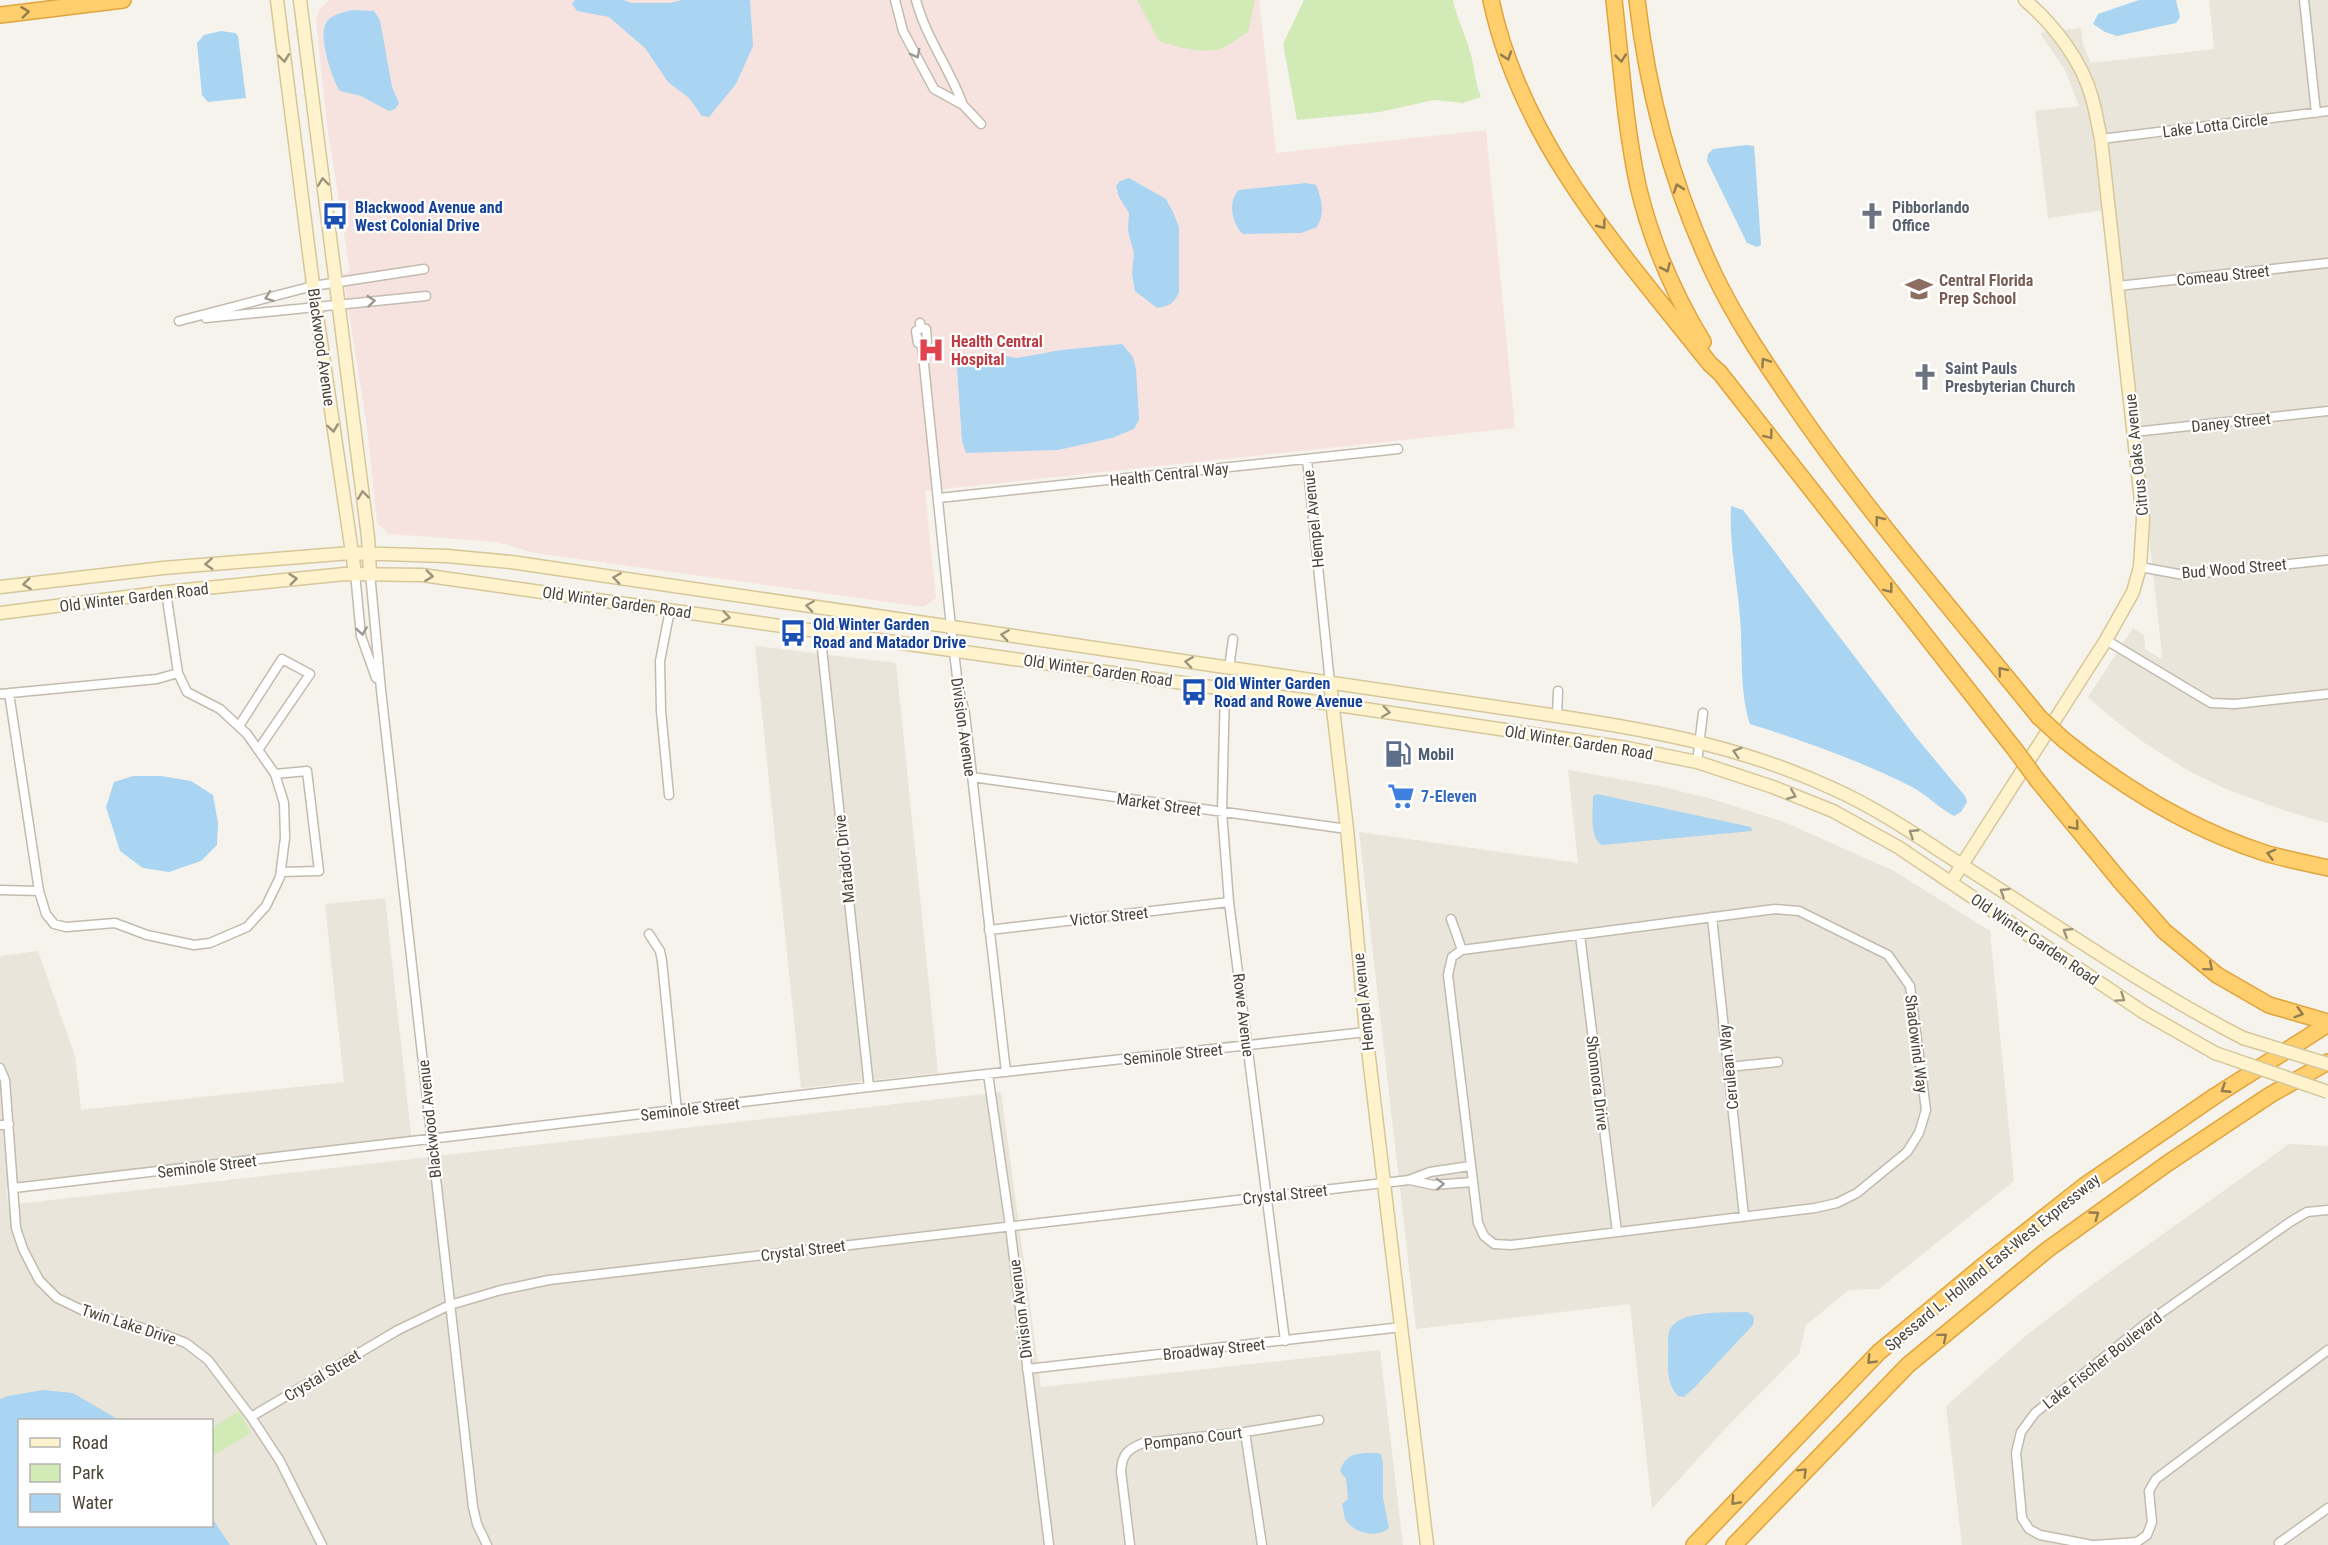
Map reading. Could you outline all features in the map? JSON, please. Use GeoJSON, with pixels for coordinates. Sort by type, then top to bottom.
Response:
{"type":"FeatureCollection","features":[{"type":"Feature","properties":{"kind":"highway"},"geometry":{"type":"LineString","coordinates":[[0,15],[123,0]]}},
{"type":"Feature","properties":{"kind":"highway"},"geometry":{"type":"LineString","coordinates":[[1491,0],[1513,75],[1552,153],[1583,201],[1615,243],[1710,364],[1720,373]]}},
{"type":"Feature","properties":{"kind":"highway"},"geometry":{"type":"LineString","coordinates":[[1614,0],[1630,137],[1646,213],[1673,286],[1720,373],[2038,781],[2164,931],[2217,975],[2269,1005],[2328,1023]]}},
{"type":"Feature","properties":{"kind":"highway"},"geometry":{"type":"LineString","coordinates":[[1637,0],[1651,88],[1667,156],[1688,217],[1714,276],[1753,345],[1831,459],[2039,717],[2064,740],[2103,771],[2142,797],[2205,830],[2266,853],[2328,868]]}},
{"type":"Feature","properties":{"kind":"highway","name":"Spessard L. Holland East-West Expressway"},"geometry":{"type":"LineString","coordinates":[[1694,1545],[1879,1352],[1984,1265],[2093,1180],[2215,1096],[2328,1023]]}},
{"type":"Feature","properties":{"kind":"highway","name":"Spessard L. Holland East-West Expressway"},"geometry":{"type":"LineString","coordinates":[[1734,1545],[1908,1365],[2047,1250],[2168,1163],[2271,1095],[2328,1063]]}},
{"type":"Feature","properties":{"kind":"main road","name":"Blackwood Avenue"},"geometry":{"type":"LineString","coordinates":[[277,0],[313,286],[355,573]]}},
{"type":"Feature","properties":{"kind":"main road","name":"Blackwood Avenue"},"geometry":{"type":"LineString","coordinates":[[300,0],[370,573]]}},
{"type":"Feature","properties":{"kind":"main road","name":"Citrus Oaks Avenue"},"geometry":{"type":"LineString","coordinates":[[1951,882],[2106,640],[2133,592],[2140,567],[2143,519],[2101,139],[2092,97],[2081,71],[2058,35],[2025,0]]}},
{"type":"Feature","properties":{"kind":"main road","name":"Old Winter Garden Road"},"geometry":{"type":"LineString","coordinates":[[0,587],[164,568],[351,553],[435,555],[511,562],[1557,716],[1701,741],[1774,764],[1838,791],[1894,821],[2189,1010],[2243,1038],[2328,1063]]}},
{"type":"Feature","properties":{"kind":"main road","name":"Old Winter Garden Road"},"geometry":{"type":"LineString","coordinates":[[0,613],[166,592],[355,573],[422,575],[1225,688],[1627,748],[1697,762],[1773,787],[1833,811],[1898,847],[2143,1012],[2216,1053],[2328,1092]]}},
{"type":"Feature","properties":{"kind":"main road","name":"Hempel Avenue"},"geometry":{"type":"LineString","coordinates":[[1330,683],[1347,829],[1366,1032],[1427,1545]]}},
{"type":"Feature","properties":{"kind":"street"},"geometry":{"type":"LineString","coordinates":[[896,0],[903,31],[934,89],[963,105],[981,124]]}},
{"type":"Feature","properties":{"kind":"street"},"geometry":{"type":"LineString","coordinates":[[916,0],[922,22],[955,82],[963,105]]}},
{"type":"Feature","properties":{"kind":"street"},"geometry":{"type":"LineString","coordinates":[[2304,0],[2316,113]]}},
{"type":"Feature","properties":{"kind":"street","name":"Lake Lotta Circle"},"geometry":{"type":"LineString","coordinates":[[2101,139],[2328,111]]}},
{"type":"Feature","properties":{"kind":"street","name":"Comeau Street"},"geometry":{"type":"LineString","coordinates":[[2118,286],[2328,263]]}},
{"type":"Feature","properties":{"kind":"street"},"geometry":{"type":"LineString","coordinates":[[424,270],[313,286],[179,321],[426,296]]}},
{"type":"Feature","properties":{"kind":"street","name":"Division Avenue"},"geometry":{"type":"LineString","coordinates":[[920,326],[916,331],[918,343],[922,345],[951,627],[958,685],[965,714],[1006,1072]]}},
{"type":"Feature","properties":{"kind":"street","name":"Daney Street"},"geometry":{"type":"LineString","coordinates":[[2134,432],[2328,411]]}},
{"type":"Feature","properties":{"kind":"street","name":"Health Central Way"},"geometry":{"type":"LineString","coordinates":[[939,498],[1398,449]]}},
{"type":"Feature","properties":{"kind":"street","name":"Hempel Avenue"},"geometry":{"type":"LineString","coordinates":[[1307,459],[1330,683]]}},
{"type":"Feature","properties":{"kind":"street","name":"Bud Wood Street"},"geometry":{"type":"LineString","coordinates":[[2140,567],[2184,574],[2328,560]]}},
{"type":"Feature","properties":{"kind":"street","name":"Blackwood Avenue"},"geometry":{"type":"LineString","coordinates":[[355,573],[361,636],[381,690]]}},
{"type":"Feature","properties":{"kind":"street","name":"Blackwood Avenue"},"geometry":{"type":"LineString","coordinates":[[370,573],[381,690],[473,1508],[477,1524],[487,1545]]}},
{"type":"Feature","properties":{"kind":"street"},"geometry":{"type":"LineString","coordinates":[[166,592],[178,673],[187,692],[219,709],[239,726],[275,774],[284,802],[285,838],[281,872],[266,906],[247,927],[210,943],[194,945],[147,934],[115,923],[66,927],[54,924],[46,914],[39,891],[5,694],[157,679],[178,673]]}},
{"type":"Feature","properties":{"kind":"street"},"geometry":{"type":"LineString","coordinates":[[669,795],[660,661],[670,610]]}},
{"type":"Feature","properties":{"kind":"street","name":"Matador Drive"},"geometry":{"type":"LineString","coordinates":[[820,630],[868,1088]]}},
{"type":"Feature","properties":{"kind":"street"},"geometry":{"type":"LineString","coordinates":[[1229,668],[1233,639]]}},
{"type":"Feature","properties":{"kind":"street"},"geometry":{"type":"LineString","coordinates":[[2106,640],[2211,703],[2235,704],[2328,694]]}},
{"type":"Feature","properties":{"kind":"street"},"geometry":{"type":"LineString","coordinates":[[239,726],[282,659],[310,674],[258,750]]}},
{"type":"Feature","properties":{"kind":"street","name":"Rowe Avenue"},"geometry":{"type":"LineString","coordinates":[[1225,688],[1222,813],[1229,902],[1286,1341]]}},
{"type":"Feature","properties":{"kind":"street"},"geometry":{"type":"LineString","coordinates":[[1557,716],[1558,691]]}},
{"type":"Feature","properties":{"kind":"street"},"geometry":{"type":"LineString","coordinates":[[1697,762],[1703,713]]}},
{"type":"Feature","properties":{"kind":"street"},"geometry":{"type":"LineString","coordinates":[[275,774],[307,771],[319,871],[281,872]]}},
{"type":"Feature","properties":{"kind":"street","name":"Market Street"},"geometry":{"type":"LineString","coordinates":[[972,777],[1347,829]]}},
{"type":"Feature","properties":{"kind":"street"},"geometry":{"type":"LineString","coordinates":[[0,890],[39,891]]}},
{"type":"Feature","properties":{"kind":"street","name":"Victor Street"},"geometry":{"type":"LineString","coordinates":[[989,930],[1229,902]]}},
{"type":"Feature","properties":{"kind":"street","name":"Shadowind Way"},"geometry":{"type":"LineString","coordinates":[[1775,909],[1799,911],[1888,956],[1910,986],[1926,1110],[1920,1133],[1907,1152],[1857,1193],[1837,1203],[1815,1208],[1511,1245],[1494,1244],[1484,1236],[1478,1223],[1472,1182],[1448,975],[1452,957],[1462,950],[1712,917],[1775,909]]}},
{"type":"Feature","properties":{"kind":"street","name":"Cerulean Way"},"geometry":{"type":"LineString","coordinates":[[1712,917],[1744,1216]]}},
{"type":"Feature","properties":{"kind":"street"},"geometry":{"type":"LineString","coordinates":[[1451,919],[1462,950]]}},
{"type":"Feature","properties":{"kind":"street"},"geometry":{"type":"LineString","coordinates":[[649,934],[660,951],[662,961],[677,1111]]}},
{"type":"Feature","properties":{"kind":"street","name":"Shonnora Drive"},"geometry":{"type":"LineString","coordinates":[[1580,934],[1617,1232]]}},
{"type":"Feature","properties":{"kind":"street","name":"Seminole Street"},"geometry":{"type":"LineString","coordinates":[[14,1188],[1366,1032]]}},
{"type":"Feature","properties":{"kind":"street"},"geometry":{"type":"LineString","coordinates":[[1728,1067],[1778,1062]]}},
{"type":"Feature","properties":{"kind":"street","name":"Twin Lake Drive"},"geometry":{"type":"LineString","coordinates":[[0,1068],[5,1080],[5,1124],[14,1188],[16,1228],[23,1249],[39,1280],[57,1298],[84,1311],[186,1343],[208,1360],[251,1417],[280,1461],[322,1545]]}},
{"type":"Feature","properties":{"kind":"street","name":"Division Avenue"},"geometry":{"type":"LineString","coordinates":[[988,1074],[1010,1226],[1049,1545]]}},
{"type":"Feature","properties":{"kind":"street"},"geometry":{"type":"LineString","coordinates":[[1385,1183],[1409,1180],[1430,1172],[1470,1166]]}},
{"type":"Feature","properties":{"kind":"street"},"geometry":{"type":"LineString","coordinates":[[1409,1180],[1433,1185],[1472,1182]]}},
{"type":"Feature","properties":{"kind":"street","name":"Crystal Street"},"geometry":{"type":"LineString","coordinates":[[251,1417],[398,1330],[450,1305],[501,1290],[549,1280],[1385,1183]]}},
{"type":"Feature","properties":{"kind":"street","name":"Lake Fischer Boulevard"},"geometry":{"type":"LineString","coordinates":[[2328,1210],[2307,1212],[2290,1222],[2144,1326],[2035,1413],[2021,1432],[2016,1453],[2022,1518],[2029,1529],[2040,1535],[2094,1545],[2137,1542],[2147,1535],[2152,1522],[2149,1491],[2156,1479],[2328,1350]]}},
{"type":"Feature","properties":{"kind":"street","name":"Broadway Street"},"geometry":{"type":"LineString","coordinates":[[1027,1369],[1401,1327]]}},
{"type":"Feature","properties":{"kind":"street","name":"Pompano Court"},"geometry":{"type":"LineString","coordinates":[[1130,1545],[1121,1471],[1121,1460],[1129,1449],[1143,1443],[1245,1432],[1319,1420]]}},
{"type":"Feature","properties":{"kind":"street"},"geometry":{"type":"LineString","coordinates":[[1245,1432],[1262,1545]]}},
{"type":"Feature","properties":{"kind":"street"},"geometry":{"type":"LineString","coordinates":[[2279,1543],[2328,1508]]}},
{"type":"Feature","properties":{"kind":"shaded area","name":"Health Central Hospital"},"geometry":{"type":"Polygon","coordinates":[[[330,0],[1259,0],[1276,153],[1486,130],[1515,428],[925,491],[936,598],[924,607],[535,553],[497,542],[389,534],[377,523],[367,427],[343,274],[350,272],[327,125],[316,20],[320,8],[330,0]]]}},
{"type":"Feature","properties":{"kind":"shaded area"},"geometry":{"type":"Polygon","coordinates":[[[2209,0],[2328,0],[2328,823],[2286,811],[2226,789],[2187,770],[2146,744],[2088,697],[2133,628],[2144,635],[2145,649],[2161,659],[2162,654],[2112,209],[2048,218],[2035,111],[2079,106],[2065,70],[2040,33],[2081,28],[2083,45],[2091,63],[2214,49],[2209,0]]]}},
{"type":"Feature","properties":{"kind":"shaded area"},"geometry":{"type":"Polygon","coordinates":[[[755,646],[896,663],[938,1073],[801,1088],[755,646]]]}},
{"type":"Feature","properties":{"kind":"shaded area"},"geometry":{"type":"Polygon","coordinates":[[[1568,770],[1659,786],[1712,799],[1784,822],[1894,871],[1990,931],[2014,1181],[1879,1289],[1849,1290],[1806,1325],[1799,1354],[1725,1429],[1652,1509],[1630,1304],[1416,1329],[1359,832],[1578,863],[1568,770]]]}},
{"type":"Feature","properties":{"kind":"shaded area"},"geometry":{"type":"Polygon","coordinates":[[[385,898],[412,1143],[6,1189],[8,1205],[1001,1092],[1041,1387],[1380,1350],[1403,1545],[0,1545],[0,956],[38,951],[75,1056],[81,1110],[344,1082],[325,904],[385,898]]]}},
{"type":"Feature","properties":{"kind":"shaded area"},"geometry":{"type":"Polygon","coordinates":[[[2289,1144],[2328,1146],[2328,1545],[1962,1545],[1946,1406],[2023,1338],[2093,1284],[2289,1144]]]}},
{"type":"Feature","properties":{"kind":"green space"},"geometry":{"type":"Polygon","coordinates":[[[1137,0],[1255,0],[1248,32],[1223,48],[1205,51],[1159,41],[1137,0]]]}},
{"type":"Feature","properties":{"kind":"green space"},"geometry":{"type":"Polygon","coordinates":[[[1304,0],[1453,0],[1471,55],[1481,97],[1463,103],[1434,100],[1380,112],[1297,120],[1283,44],[1304,0]]]}},
{"type":"Feature","properties":{"kind":"green space"},"geometry":{"type":"Polygon","coordinates":[[[239,1411],[251,1433],[213,1455],[213,1427],[239,1411]]]}},
{"type":"Feature","properties":{"kind":"water"},"geometry":{"type":"Polygon","coordinates":[[[575,0],[670,3],[682,0],[750,0],[753,46],[736,84],[709,117],[702,116],[689,98],[668,82],[645,48],[609,17],[577,11],[572,4],[575,0]]]}},
{"type":"Feature","properties":{"kind":"water"},"geometry":{"type":"Polygon","coordinates":[[[2139,0],[2176,0],[2180,17],[2176,23],[2117,36],[2093,24],[2098,14],[2139,0]]]}},
{"type":"Feature","properties":{"kind":"water"},"geometry":{"type":"Polygon","coordinates":[[[352,10],[374,11],[380,20],[392,87],[399,103],[395,109],[389,111],[361,96],[340,91],[333,77],[325,48],[324,29],[331,18],[352,10]]]}},
{"type":"Feature","properties":{"kind":"water"},"geometry":{"type":"Polygon","coordinates":[[[221,31],[235,33],[238,36],[246,98],[208,102],[202,95],[197,43],[204,35],[221,31]]]}},
{"type":"Feature","properties":{"kind":"water"},"geometry":{"type":"Polygon","coordinates":[[[1754,146],[1761,245],[1757,247],[1747,243],[1707,161],[1708,154],[1713,149],[1754,146]]]}},
{"type":"Feature","properties":{"kind":"water"},"geometry":{"type":"Polygon","coordinates":[[[1129,178],[1166,199],[1179,227],[1179,292],[1171,304],[1157,308],[1135,291],[1132,274],[1134,253],[1128,231],[1129,213],[1119,197],[1116,186],[1120,181],[1129,178]]]}},
{"type":"Feature","properties":{"kind":"water"},"geometry":{"type":"Polygon","coordinates":[[[1306,183],[1316,185],[1320,196],[1322,211],[1317,227],[1301,233],[1243,234],[1239,230],[1232,206],[1239,190],[1306,183]]]}},
{"type":"Feature","properties":{"kind":"water"},"geometry":{"type":"Polygon","coordinates":[[[1122,344],[1133,357],[1136,369],[1139,420],[1134,429],[1112,438],[1058,450],[966,453],[962,441],[957,367],[963,361],[993,354],[1017,358],[1061,350],[1122,344]]]}},
{"type":"Feature","properties":{"kind":"water"},"geometry":{"type":"Polygon","coordinates":[[[1731,506],[1743,510],[1915,736],[1965,796],[1967,802],[1961,812],[1954,816],[1912,787],[1853,760],[1750,724],[1744,698],[1740,617],[1731,534],[1731,506]]]}},
{"type":"Feature","properties":{"kind":"water"},"geometry":{"type":"Polygon","coordinates":[[[133,776],[161,776],[191,781],[213,795],[218,823],[217,845],[201,861],[169,872],[143,868],[120,851],[106,807],[114,782],[133,776]]]}},
{"type":"Feature","properties":{"kind":"water"},"geometry":{"type":"Polygon","coordinates":[[[1597,794],[1751,827],[1752,831],[1602,845],[1593,830],[1593,796],[1597,794]]]}},
{"type":"Feature","properties":{"kind":"water"},"geometry":{"type":"Polygon","coordinates":[[[1747,1312],[1753,1317],[1753,1325],[1694,1388],[1684,1397],[1678,1396],[1674,1392],[1668,1372],[1668,1335],[1674,1325],[1681,1319],[1691,1316],[1747,1312]]]}},
{"type":"Feature","properties":{"kind":"water"},"geometry":{"type":"Polygon","coordinates":[[[43,1390],[73,1393],[117,1419],[18,1419],[18,1527],[213,1527],[213,1520],[230,1545],[0,1545],[0,1399],[43,1390]]]}},
{"type":"Feature","properties":{"kind":"water"},"geometry":{"type":"Polygon","coordinates":[[[1381,1454],[1383,1463],[1383,1498],[1389,1528],[1372,1534],[1359,1531],[1345,1519],[1342,1504],[1348,1499],[1346,1479],[1340,1471],[1346,1460],[1354,1455],[1381,1454]]]}},
{"type":"Feature","properties":{"kind":"place","name":"Blackwood Avenue and West Colonial Drive"},"geometry":{"type":"Point","coordinates":[335,216]}},
{"type":"Feature","properties":{"kind":"place","name":"Pibborlando Office"},"geometry":{"type":"Point","coordinates":[1872,216]}},
{"type":"Feature","properties":{"kind":"place","name":"Central Florida Prep School"},"geometry":{"type":"Point","coordinates":[1919,289]}},
{"type":"Feature","properties":{"kind":"place","name":"Health Central Hospital"},"geometry":{"type":"Point","coordinates":[931,350]}},
{"type":"Feature","properties":{"kind":"place","name":"Saint Pauls Presbyterian Church"},"geometry":{"type":"Point","coordinates":[1925,377]}},
{"type":"Feature","properties":{"kind":"place","name":"Old Winter Garden Road and Matador Drive"},"geometry":{"type":"Point","coordinates":[793,633]}},
{"type":"Feature","properties":{"kind":"place","name":"Old Winter Garden Road and Rowe Avenue"},"geometry":{"type":"Point","coordinates":[1194,692]}},
{"type":"Feature","properties":{"kind":"place","name":"Mobil"},"geometry":{"type":"Point","coordinates":[1398,754]}},
{"type":"Feature","properties":{"kind":"place","name":"7-Eleven"},"geometry":{"type":"Point","coordinates":[1401,796]}}]}
